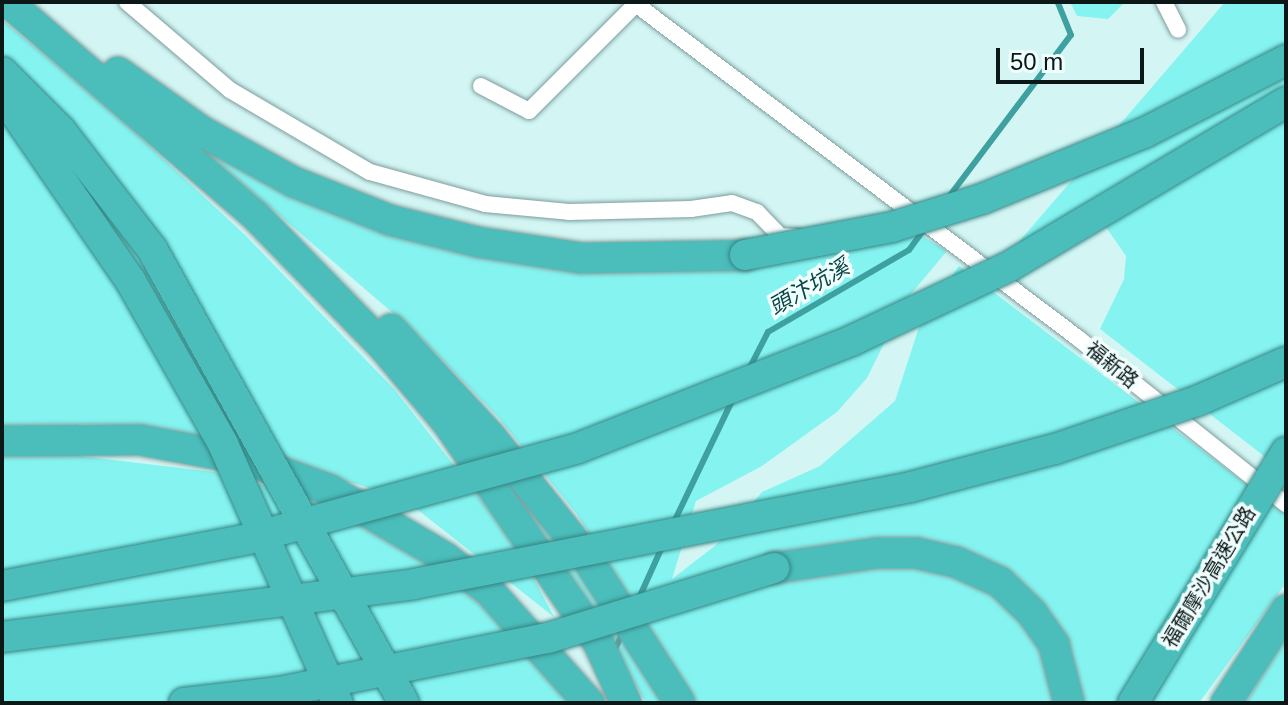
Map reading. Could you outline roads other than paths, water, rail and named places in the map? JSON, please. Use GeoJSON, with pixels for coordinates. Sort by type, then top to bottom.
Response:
{"type":"FeatureCollection","features":[{"type":"Feature","properties":{"kind":"highway"},"geometry":{"type":"LineString","coordinates":[[8,2],[255,215],[350,287],[423,360],[500,447],[629,619],[680,703]]}},
{"type":"Feature","properties":{"kind":"highway"},"geometry":{"type":"LineString","coordinates":[[14,2],[203,132],[294,182],[390,220],[478,242],[581,258],[745,255],[892,227],[982,199],[1144,133],[1286,60]]}},
{"type":"Feature","properties":{"kind":"highway"},"geometry":{"type":"LineString","coordinates":[[2,72],[61,131],[152,249],[404,703]]}},
{"type":"Feature","properties":{"kind":"highway"},"geometry":{"type":"LineString","coordinates":[[2,94],[130,280],[223,444],[338,703]]}},
{"type":"Feature","properties":{"kind":"highway"},"geometry":{"type":"LineString","coordinates":[[2,586],[248,539],[578,448],[853,340],[1010,266],[1286,102]]}},
{"type":"Feature","properties":{"kind":"highway"},"geometry":{"type":"LineString","coordinates":[[255,215],[383,346],[447,422],[608,664],[626,703]]}},
{"type":"Feature","properties":{"kind":"highway"},"geometry":{"type":"LineString","coordinates":[[2,637],[414,584],[911,487],[1055,449],[1197,401],[1286,362]]}},
{"type":"Feature","properties":{"kind":"highway"},"geometry":{"type":"LineString","coordinates":[[2,441],[140,440],[248,460],[330,490],[392,525],[490,592],[586,699]]}},
{"type":"Feature","properties":{"kind":"highway","name":"福爾摩沙高速公路"},"geometry":{"type":"LineString","coordinates":[[1133,703],[1286,452]]}},
{"type":"Feature","properties":{"kind":"highway"},"geometry":{"type":"LineString","coordinates":[[184,703],[279,692],[534,641],[774,568],[877,553],[916,553],[956,562],[1000,582],[1032,613],[1054,645],[1069,703]]}},
{"type":"Feature","properties":{"kind":"highway"},"geometry":{"type":"LineString","coordinates":[[1226,703],[1286,610]]}},
{"type":"Feature","properties":{"kind":"street"},"geometry":{"type":"LineString","coordinates":[[127,2],[230,90],[315,143],[370,172],[485,204],[569,212],[691,209],[732,203],[757,212],[780,236],[815,237],[905,209]]}},
{"type":"Feature","properties":{"kind":"street"},"geometry":{"type":"LineString","coordinates":[[1164,2],[1178,30]]}},
{"type":"Feature","properties":{"kind":"street"},"geometry":{"type":"LineString","coordinates":[[481,86],[529,111],[635,3],[905,209]]}},
{"type":"Feature","properties":{"kind":"street","name":"福新路"},"geometry":{"type":"LineString","coordinates":[[905,209],[1079,339],[1286,504]]}},
{"type":"Feature","properties":{"kind":"waterway","name":"頭汴坑溪"},"geometry":{"type":"LineString","coordinates":[[948,198],[1071,35],[1058,2]]}},
{"type":"Feature","properties":{"kind":"waterway","name":"頭汴坑溪"},"geometry":{"type":"LineString","coordinates":[[748,371],[768,332],[909,250],[924,229]]}},
{"type":"Feature","properties":{"kind":"waterway","name":"頭汴坑溪"},"geometry":{"type":"LineString","coordinates":[[674,522],[733,399]]}},
{"type":"Feature","properties":{"kind":"waterway","name":"頭汴坑溪"},"geometry":{"type":"LineString","coordinates":[[639,598],[662,547]]}},
{"type":"Feature","properties":{"kind":"waterway","name":"頭汴坑溪"},"geometry":{"type":"LineString","coordinates":[[613,653],[624,630]]}}]}
